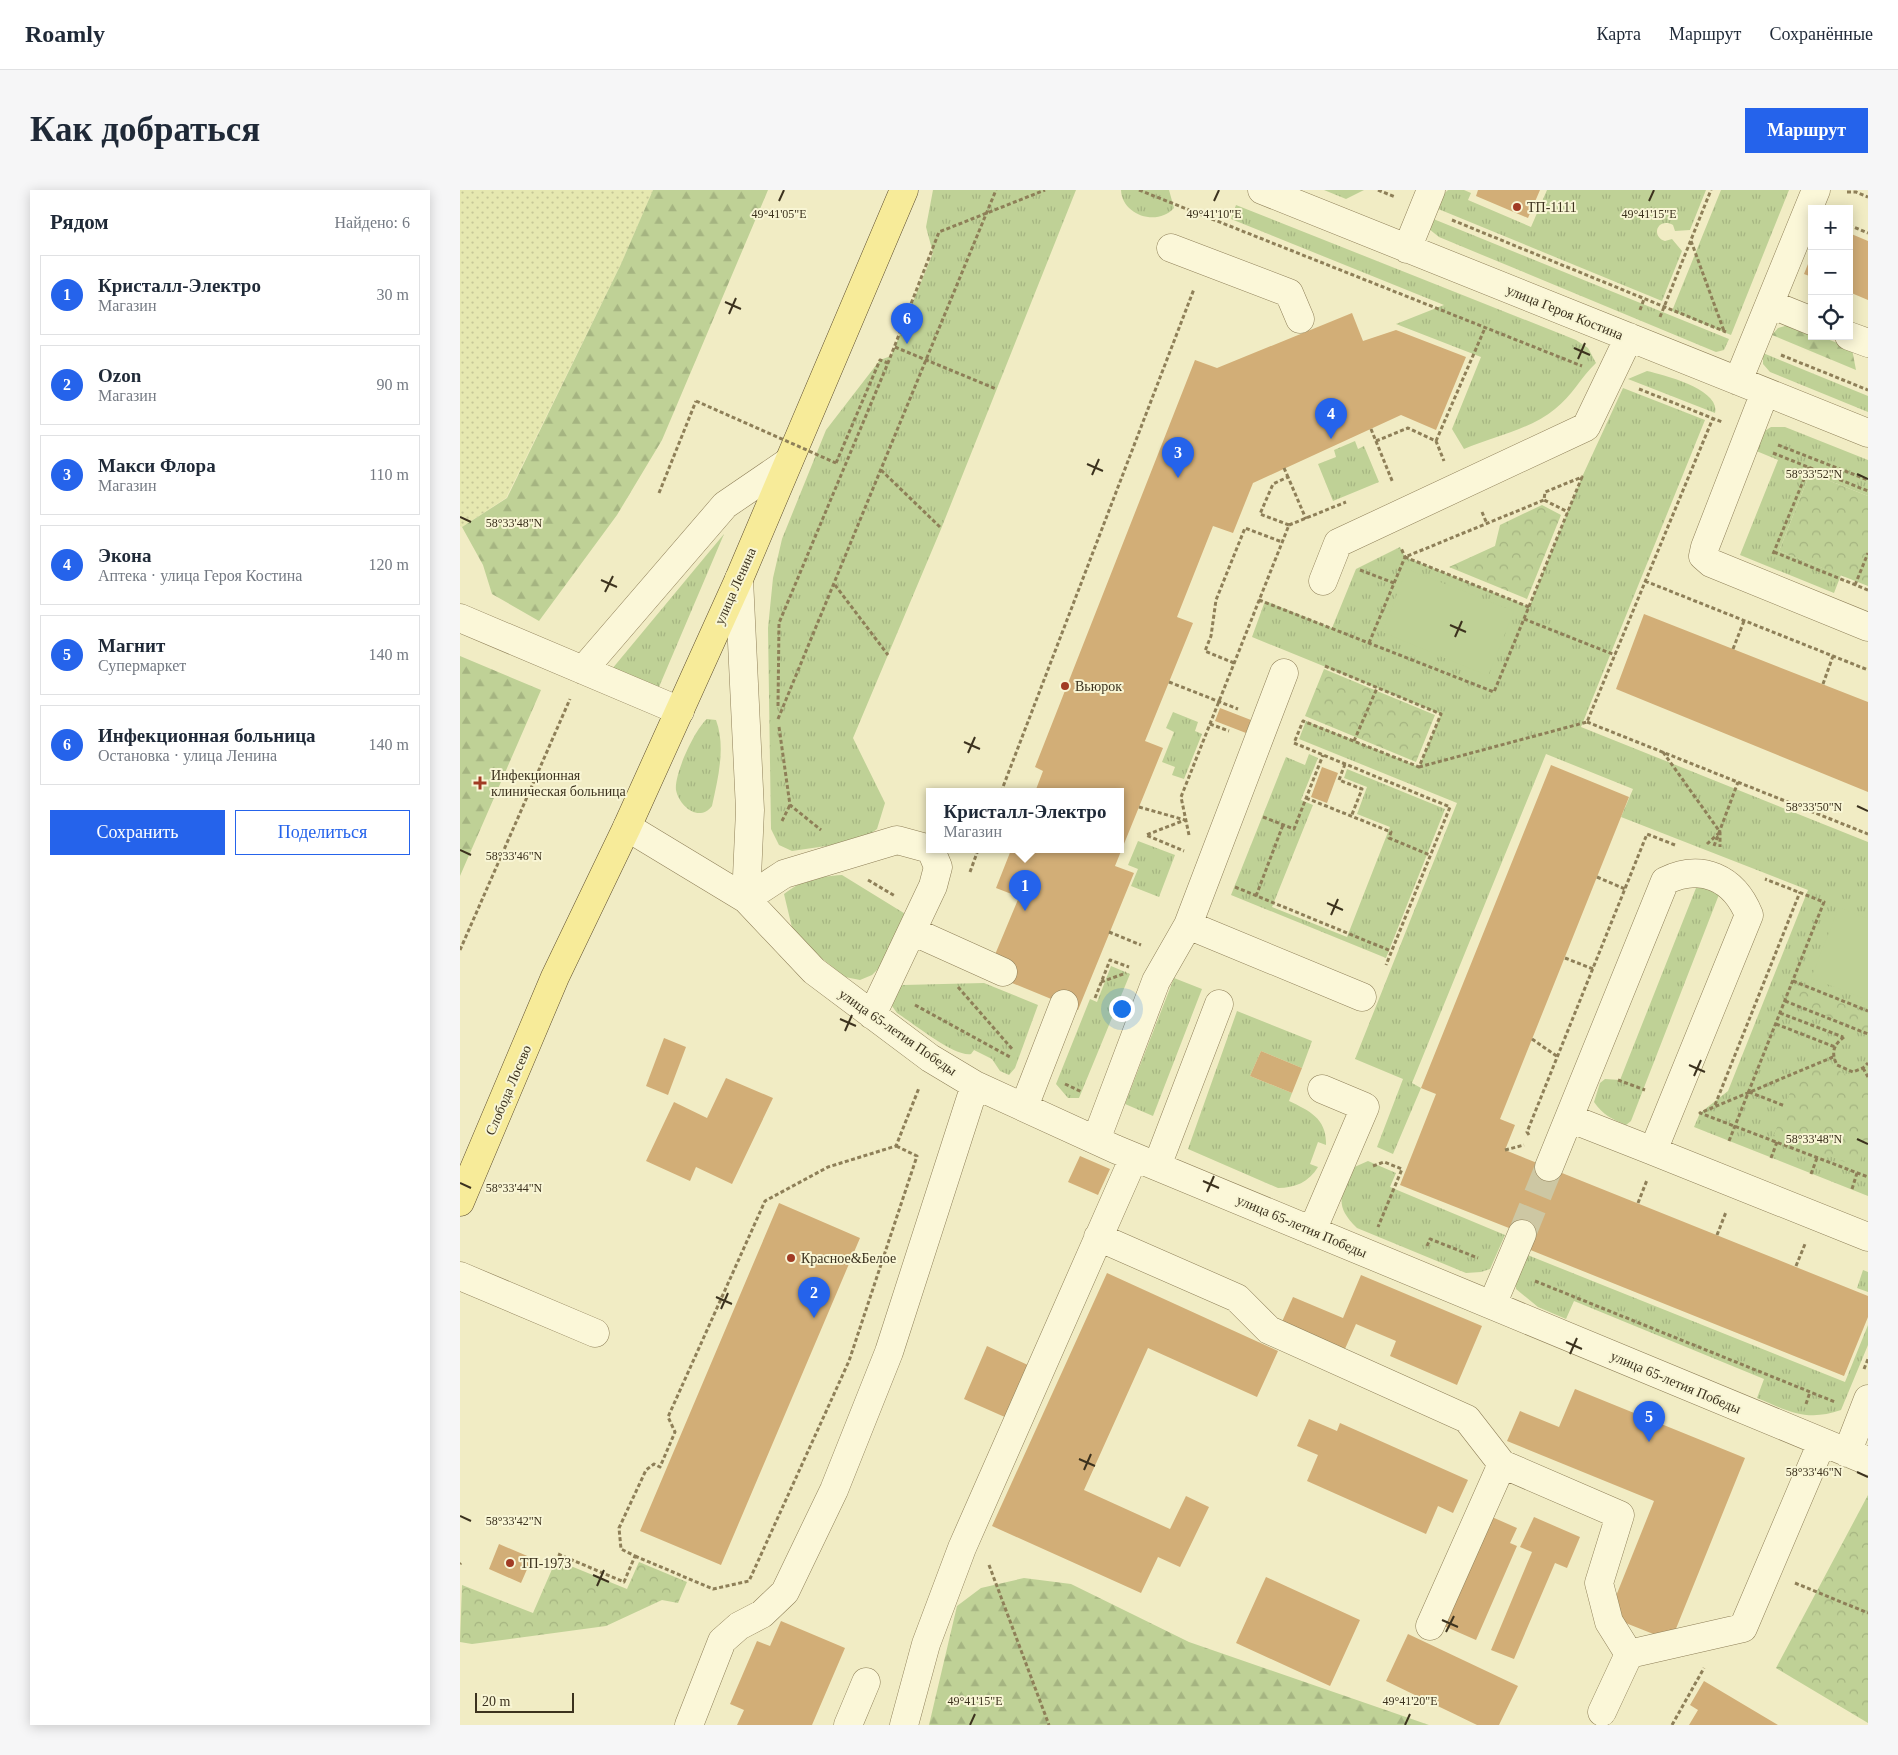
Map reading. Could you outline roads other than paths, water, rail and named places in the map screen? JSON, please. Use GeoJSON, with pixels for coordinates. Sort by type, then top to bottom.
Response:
{"type":"FeatureCollection","features":[{"type":"Feature","properties":{"kind":"main road","name":"улица Ленина"},"geometry":{"type":"LineString","coordinates":[[555,977],[627,827],[739,579],[904,190]]}},
{"type":"Feature","properties":{"kind":"main road","name":"Слобода Лосево"},"geometry":{"type":"LineString","coordinates":[[460,1202],[555,977]]}},
{"type":"Feature","properties":{"kind":"street","name":"улица Героя Костина"},"geometry":{"type":"LineString","coordinates":[[1262,190],[1868,433]]}},
{"type":"Feature","properties":{"kind":"street"},"geometry":{"type":"LineString","coordinates":[[1738,381],[1816,190]]}},
{"type":"Feature","properties":{"kind":"street"},"geometry":{"type":"LineString","coordinates":[[1408,249],[1427,199]]}},
{"type":"Feature","properties":{"kind":"street"},"geometry":{"type":"LineString","coordinates":[[1171,248],[1289,293],[1300,319]]}},
{"type":"Feature","properties":{"kind":"street"},"geometry":{"type":"LineString","coordinates":[[1770,304],[1808,319]]}},
{"type":"Feature","properties":{"kind":"street"},"geometry":{"type":"LineString","coordinates":[[1323,581],[1338,542],[1586,427],[1629,337]]}},
{"type":"Feature","properties":{"kind":"street"},"geometry":{"type":"LineString","coordinates":[[1853,337],[1868,343]]}},
{"type":"Feature","properties":{"kind":"street"},"geometry":{"type":"LineString","coordinates":[[1765,392],[1705,547],[1704,556],[1711,564],[1868,626]]}},
{"type":"Feature","properties":{"kind":"street"},"geometry":{"type":"LineString","coordinates":[[583,670],[725,505],[788,462]]}},
{"type":"Feature","properties":{"kind":"street"},"geometry":{"type":"LineString","coordinates":[[739,579],[750,810],[746,899]]}},
{"type":"Feature","properties":{"kind":"street"},"geometry":{"type":"LineString","coordinates":[[460,618],[680,711]]}},
{"type":"Feature","properties":{"kind":"street"},"geometry":{"type":"LineString","coordinates":[[1096,1140],[1156,982],[1188,925],[1284,673]]}},
{"type":"Feature","properties":{"kind":"street","name":"улица 65-летия Победы"},"geometry":{"type":"LineString","coordinates":[[627,827],[746,899],[814,971],[930,1058],[975,1085],[1096,1140],[1858,1457]]}},
{"type":"Feature","properties":{"kind":"street"},"geometry":{"type":"LineString","coordinates":[[746,899],[784,874],[897,840],[926,848]]}},
{"type":"Feature","properties":{"kind":"street"},"geometry":{"type":"LineString","coordinates":[[872,1015],[933,886],[938,867],[935,853]]}},
{"type":"Feature","properties":{"kind":"street"},"geometry":{"type":"LineString","coordinates":[[1549,1167],[1665,881],[1676,876],[1694,873],[1714,876],[1729,886],[1742,899],[1749,915],[1651,1164]]}},
{"type":"Feature","properties":{"kind":"street"},"geometry":{"type":"LineString","coordinates":[[917,922],[1003,972]]}},
{"type":"Feature","properties":{"kind":"street"},"geometry":{"type":"LineString","coordinates":[[1188,925],[1362,996]]}},
{"type":"Feature","properties":{"kind":"street"},"geometry":{"type":"LineString","coordinates":[[1024,1107],[1064,1004]]}},
{"type":"Feature","properties":{"kind":"street"},"geometry":{"type":"LineString","coordinates":[[904,1725],[926,1644],[962,1548],[1098,1237],[1146,1161],[1220,1004]]}},
{"type":"Feature","properties":{"kind":"street"},"geometry":{"type":"LineString","coordinates":[[689,1725],[722,1641],[739,1626],[762,1614],[785,1592],[834,1490],[888,1352],[975,1085]]}},
{"type":"Feature","properties":{"kind":"street"},"geometry":{"type":"LineString","coordinates":[[1312,1230],[1365,1107],[1322,1089]]}},
{"type":"Feature","properties":{"kind":"street"},"geometry":{"type":"LineString","coordinates":[[1569,1118],[1651,1164],[1868,1236]]}},
{"type":"Feature","properties":{"kind":"street"},"geometry":{"type":"LineString","coordinates":[[1492,1305],[1522,1234]]}},
{"type":"Feature","properties":{"kind":"street"},"geometry":{"type":"LineString","coordinates":[[1098,1237],[1237,1298],[1269,1330],[1467,1419],[1502,1464],[1620,1515],[1598,1583],[1609,1622],[1629,1654]]}},
{"type":"Feature","properties":{"kind":"street"},"geometry":{"type":"LineString","coordinates":[[460,1276],[595,1333]]}},
{"type":"Feature","properties":{"kind":"street"},"geometry":{"type":"LineString","coordinates":[[1858,1457],[1868,1399]]}},
{"type":"Feature","properties":{"kind":"street"},"geometry":{"type":"LineString","coordinates":[[1629,1654],[1743,1628],[1822,1442]]}},
{"type":"Feature","properties":{"kind":"street"},"geometry":{"type":"LineString","coordinates":[[1430,1626],[1502,1464]]}},
{"type":"Feature","properties":{"kind":"street"},"geometry":{"type":"LineString","coordinates":[[1602,1712],[1629,1654]]}},
{"type":"Feature","properties":{"kind":"street"},"geometry":{"type":"LineString","coordinates":[[848,1725],[866,1682]]}},
{"type":"Feature","properties":{"kind":"tunnel"},"geometry":{"type":"LineString","coordinates":[[1522,1234],[1549,1167]]}},
{"type":"Feature","properties":{"kind":"place","name":"ТП-1111"},"geometry":{"type":"Point","coordinates":[1517,207]}},
{"type":"Feature","properties":{"kind":"place","name":"Инфекционная больница"},"geometry":{"type":"Point","coordinates":[907,344]}},
{"type":"Feature","properties":{"kind":"place","name":"Экона"},"geometry":{"type":"Point","coordinates":[1331,439]}},
{"type":"Feature","properties":{"kind":"place","name":"Макси Флора"},"geometry":{"type":"Point","coordinates":[1178,478]}},
{"type":"Feature","properties":{"kind":"place","name":"Вьюрок"},"geometry":{"type":"Point","coordinates":[1065,686]}},
{"type":"Feature","properties":{"kind":"place","name":"Инфекционная клиническая больница"},"geometry":{"type":"Point","coordinates":[480,783]}},
{"type":"Feature","properties":{"kind":"place","name":"Кристалл-Электро"},"geometry":{"type":"Point","coordinates":[1025,911]}},
{"type":"Feature","properties":{"kind":"place","name":"Красное&Белое"},"geometry":{"type":"Point","coordinates":[791,1258]}},
{"type":"Feature","properties":{"kind":"place","name":"Ozon"},"geometry":{"type":"Point","coordinates":[814,1318]}},
{"type":"Feature","properties":{"kind":"place","name":"Магнит"},"geometry":{"type":"Point","coordinates":[1649,1442]}},
{"type":"Feature","properties":{"kind":"place","name":"ТП-1973"},"geometry":{"type":"Point","coordinates":[510,1563]}}]}
